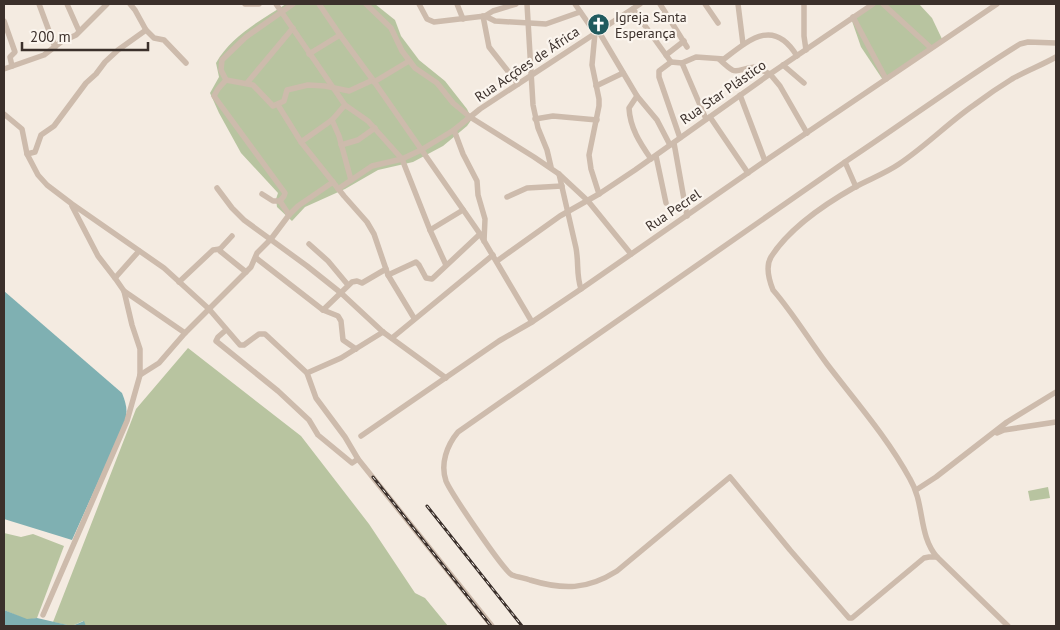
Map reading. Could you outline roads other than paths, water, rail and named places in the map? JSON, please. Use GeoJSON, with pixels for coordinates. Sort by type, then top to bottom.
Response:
{"type":"FeatureCollection","features":[{"type":"Feature","properties":{"kind":"street"},"geometry":{"type":"LineString","coordinates":[[39,4],[56,47]]}},
{"type":"Feature","properties":{"kind":"street"},"geometry":{"type":"LineString","coordinates":[[68,4],[79,31]]}},
{"type":"Feature","properties":{"kind":"street"},"geometry":{"type":"LineString","coordinates":[[4,69],[37,58],[76,35],[107,4]]}},
{"type":"Feature","properties":{"kind":"street"},"geometry":{"type":"LineString","coordinates":[[130,4],[146,30],[154,38],[164,40],[186,63]]}},
{"type":"Feature","properties":{"kind":"street"},"geometry":{"type":"LineString","coordinates":[[245,4],[259,4]]}},
{"type":"Feature","properties":{"kind":"street"},"geometry":{"type":"LineString","coordinates":[[276,4],[345,106],[368,121],[402,159],[446,265]]}},
{"type":"Feature","properties":{"kind":"street"},"geometry":{"type":"LineString","coordinates":[[226,80],[221,70],[222,60],[246,37],[293,4]]}},
{"type":"Feature","properties":{"kind":"street"},"geometry":{"type":"LineString","coordinates":[[319,4],[480,234],[532,322]]}},
{"type":"Feature","properties":{"kind":"street"},"geometry":{"type":"LineString","coordinates":[[366,4],[391,28],[398,44],[415,68],[437,83],[453,103],[470,117],[551,167],[588,201],[631,254]]}},
{"type":"Feature","properties":{"kind":"street"},"geometry":{"type":"LineString","coordinates":[[419,4],[430,22],[484,16],[516,4]]}},
{"type":"Feature","properties":{"kind":"street"},"geometry":{"type":"LineString","coordinates":[[457,4],[463,19]]}},
{"type":"Feature","properties":{"kind":"street"},"geometry":{"type":"LineString","coordinates":[[527,4],[532,105],[551,167]]}},
{"type":"Feature","properties":{"kind":"street"},"geometry":{"type":"LineString","coordinates":[[575,4],[597,33],[636,96],[657,120],[672,144],[687,216]]}},
{"type":"Feature","properties":{"kind":"street","name":"Rua Acções de África"},"geometry":{"type":"LineString","coordinates":[[338,189],[372,166],[402,159],[454,130],[518,84],[640,4]]}},
{"type":"Feature","properties":{"kind":"street"},"geometry":{"type":"LineString","coordinates":[[660,4],[685,44],[666,55]]}},
{"type":"Feature","properties":{"kind":"street"},"geometry":{"type":"LineString","coordinates":[[705,4],[718,23]]}},
{"type":"Feature","properties":{"kind":"street"},"geometry":{"type":"LineString","coordinates":[[738,4],[743,44]]}},
{"type":"Feature","properties":{"kind":"street"},"geometry":{"type":"LineString","coordinates":[[804,4],[806,50]]}},
{"type":"Feature","properties":{"kind":"street","name":"Rua Star Plástico"},"geometry":{"type":"LineString","coordinates":[[497,261],[568,212],[653,158],[770,74],[873,4]]}},
{"type":"Feature","properties":{"kind":"street"},"geometry":{"type":"LineString","coordinates":[[883,4],[931,48]]}},
{"type":"Feature","properties":{"kind":"street","name":"Rua Pecrel"},"geometry":{"type":"LineString","coordinates":[[361,436],[499,341],[532,322],[581,289],[765,161],[997,4]]}},
{"type":"Feature","properties":{"kind":"street"},"geometry":{"type":"LineString","coordinates":[[633,9],[671,62]]}},
{"type":"Feature","properties":{"kind":"street"},"geometry":{"type":"LineString","coordinates":[[484,16],[495,21],[552,23],[580,12]]}},
{"type":"Feature","properties":{"kind":"street"},"geometry":{"type":"LineString","coordinates":[[484,16],[488,47],[518,84]]}},
{"type":"Feature","properties":{"kind":"street"},"geometry":{"type":"LineString","coordinates":[[853,17],[886,79]]}},
{"type":"Feature","properties":{"kind":"street"},"geometry":{"type":"LineString","coordinates":[[4,20],[15,52],[10,57],[12,66]]}},
{"type":"Feature","properties":{"kind":"street"},"geometry":{"type":"LineString","coordinates":[[247,83],[293,28]]}},
{"type":"Feature","properties":{"kind":"street"},"geometry":{"type":"LineString","coordinates":[[27,154],[35,152],[41,135],[54,126],[86,82],[96,74],[104,62],[146,30]]}},
{"type":"Feature","properties":{"kind":"street"},"geometry":{"type":"LineString","coordinates":[[597,33],[592,65],[599,99],[589,161],[599,194]]}},
{"type":"Feature","properties":{"kind":"street"},"geometry":{"type":"LineString","coordinates":[[680,138],[659,71],[671,62],[682,63],[696,57],[724,59],[754,37],[773,34],[788,43],[796,56]]}},
{"type":"Feature","properties":{"kind":"street"},"geometry":{"type":"LineString","coordinates":[[309,54],[340,36]]}},
{"type":"Feature","properties":{"kind":"street"},"geometry":{"type":"LineString","coordinates":[[937,558],[924,558],[850,618],[790,550],[730,477],[604,580],[576,588],[541,584],[510,574],[488,545],[446,481],[444,468],[446,452],[458,432],[902,124],[969,75],[1020,44],[1028,42],[1056,43]]}},
{"type":"Feature","properties":{"kind":"street"},"geometry":{"type":"LineString","coordinates":[[719,59],[730,70],[737,73],[755,67],[770,74],[780,86],[807,134]]}},
{"type":"Feature","properties":{"kind":"street"},"geometry":{"type":"LineString","coordinates":[[1008,626],[937,558],[928,546],[916,490],[885,438],[773,290],[769,279],[769,259],[778,247],[816,213],[856,187],[899,164],[972,106],[998,88],[1014,78],[1056,59]]}},
{"type":"Feature","properties":{"kind":"street"},"geometry":{"type":"LineString","coordinates":[[226,80],[253,85],[272,106],[278,105],[285,100],[287,90],[298,86],[308,85],[351,91],[374,81],[409,61]]}},
{"type":"Feature","properties":{"kind":"street"},"geometry":{"type":"LineString","coordinates":[[682,63],[708,118],[748,174]]}},
{"type":"Feature","properties":{"kind":"street"},"geometry":{"type":"LineString","coordinates":[[783,65],[804,83]]}},
{"type":"Feature","properties":{"kind":"street"},"geometry":{"type":"LineString","coordinates":[[596,86],[623,73]]}},
{"type":"Feature","properties":{"kind":"street"},"geometry":{"type":"LineString","coordinates":[[226,80],[215,93],[216,99],[285,193],[280,202]]}},
{"type":"Feature","properties":{"kind":"street"},"geometry":{"type":"LineString","coordinates":[[740,95],[765,161]]}},
{"type":"Feature","properties":{"kind":"street"},"geometry":{"type":"LineString","coordinates":[[636,96],[629,108],[634,133],[653,158],[666,203]]}},
{"type":"Feature","properties":{"kind":"street"},"geometry":{"type":"LineString","coordinates":[[278,105],[301,142],[338,189],[368,222],[387,272],[414,318]]}},
{"type":"Feature","properties":{"kind":"street"},"geometry":{"type":"LineString","coordinates":[[301,142],[332,120],[345,106]]}},
{"type":"Feature","properties":{"kind":"street"},"geometry":{"type":"LineString","coordinates":[[4,114],[22,129],[27,154],[43,180],[72,204],[164,268],[209,309],[239,344],[243,345],[259,334],[265,334],[307,373],[319,402],[345,437],[358,459],[492,626]]}},
{"type":"Feature","properties":{"kind":"street"},"geometry":{"type":"LineString","coordinates":[[536,119],[553,116],[597,120]]}},
{"type":"Feature","properties":{"kind":"street"},"geometry":{"type":"LineString","coordinates":[[332,120],[351,180]]}},
{"type":"Feature","properties":{"kind":"street"},"geometry":{"type":"LineString","coordinates":[[341,145],[358,140],[375,128]]}},
{"type":"Feature","properties":{"kind":"street"},"geometry":{"type":"LineString","coordinates":[[454,130],[463,154],[477,181],[478,195],[485,219],[484,241]]}},
{"type":"Feature","properties":{"kind":"street"},"geometry":{"type":"LineString","coordinates":[[845,162],[856,187]]}},
{"type":"Feature","properties":{"kind":"street"},"geometry":{"type":"LineString","coordinates":[[559,174],[578,257],[577,273],[581,289]]}},
{"type":"Feature","properties":{"kind":"street"},"geometry":{"type":"LineString","coordinates":[[140,375],[159,363],[185,333],[251,267],[257,253],[271,239],[289,214],[333,182]]}},
{"type":"Feature","properties":{"kind":"street"},"geometry":{"type":"LineString","coordinates":[[507,197],[528,188],[562,186]]}},
{"type":"Feature","properties":{"kind":"street"},"geometry":{"type":"LineString","coordinates":[[217,188],[244,220],[341,293],[383,332],[446,378]]}},
{"type":"Feature","properties":{"kind":"street"},"geometry":{"type":"LineString","coordinates":[[262,194],[273,201],[280,202],[289,214]]}},
{"type":"Feature","properties":{"kind":"street"},"geometry":{"type":"LineString","coordinates":[[72,204],[98,256],[124,291],[185,333]]}},
{"type":"Feature","properties":{"kind":"street"},"geometry":{"type":"LineString","coordinates":[[430,230],[463,210]]}},
{"type":"Feature","properties":{"kind":"street"},"geometry":{"type":"LineString","coordinates":[[323,310],[348,285],[355,281],[361,284],[416,262],[420,265],[426,278],[430,280],[480,234]]}},
{"type":"Feature","properties":{"kind":"street"},"geometry":{"type":"LineString","coordinates":[[179,282],[213,250],[220,249],[232,236]]}},
{"type":"Feature","properties":{"kind":"street"},"geometry":{"type":"LineString","coordinates":[[310,244],[333,266],[348,285]]}},
{"type":"Feature","properties":{"kind":"street"},"geometry":{"type":"LineString","coordinates":[[220,249],[221,253],[246,272]]}},
{"type":"Feature","properties":{"kind":"street"},"geometry":{"type":"LineString","coordinates":[[115,278],[139,251]]}},
{"type":"Feature","properties":{"kind":"street"},"geometry":{"type":"LineString","coordinates":[[392,338],[493,255]]}},
{"type":"Feature","properties":{"kind":"street"},"geometry":{"type":"LineString","coordinates":[[256,258],[323,310],[338,316],[341,321],[343,340],[356,349]]}},
{"type":"Feature","properties":{"kind":"street"},"geometry":{"type":"LineString","coordinates":[[43,615],[127,421],[140,375],[140,349],[132,326],[124,291]]}},
{"type":"Feature","properties":{"kind":"street"},"geometry":{"type":"LineString","coordinates":[[226,330],[216,341],[278,391],[309,420],[316,432],[342,455],[352,463],[358,459]]}},
{"type":"Feature","properties":{"kind":"street"},"geometry":{"type":"LineString","coordinates":[[307,373],[332,362],[383,332]]}},
{"type":"Feature","properties":{"kind":"street"},"geometry":{"type":"LineString","coordinates":[[916,490],[1008,422],[1056,392]]}},
{"type":"Feature","properties":{"kind":"street"},"geometry":{"type":"LineString","coordinates":[[992,434],[1004,430],[1056,422]]}},
{"type":"Feature","properties":{"kind":"water"},"geometry":{"type":"Polygon","coordinates":[[[4,291],[122,393],[125,403],[127,411],[124,424],[72,540],[4,519],[4,291]]]}},
{"type":"Feature","properties":{"kind":"water"},"geometry":{"type":"Polygon","coordinates":[[[4,610],[27,619],[37,618],[72,626],[4,626],[4,610]]]}},
{"type":"Feature","properties":{"kind":"water"},"geometry":{"type":"Polygon","coordinates":[[[84,621],[86,626],[72,626],[84,621]]]}},
{"type":"Feature","properties":{"kind":"railway"},"geometry":{"type":"LineString","coordinates":[[373,477],[491,626]]}},
{"type":"Feature","properties":{"kind":"railway"},"geometry":{"type":"LineString","coordinates":[[427,506],[522,626]]}},
{"type":"Feature","properties":{"kind":"place","name":"Igreja Santa Esperança"},"geometry":{"type":"Point","coordinates":[599,25]}}]}
